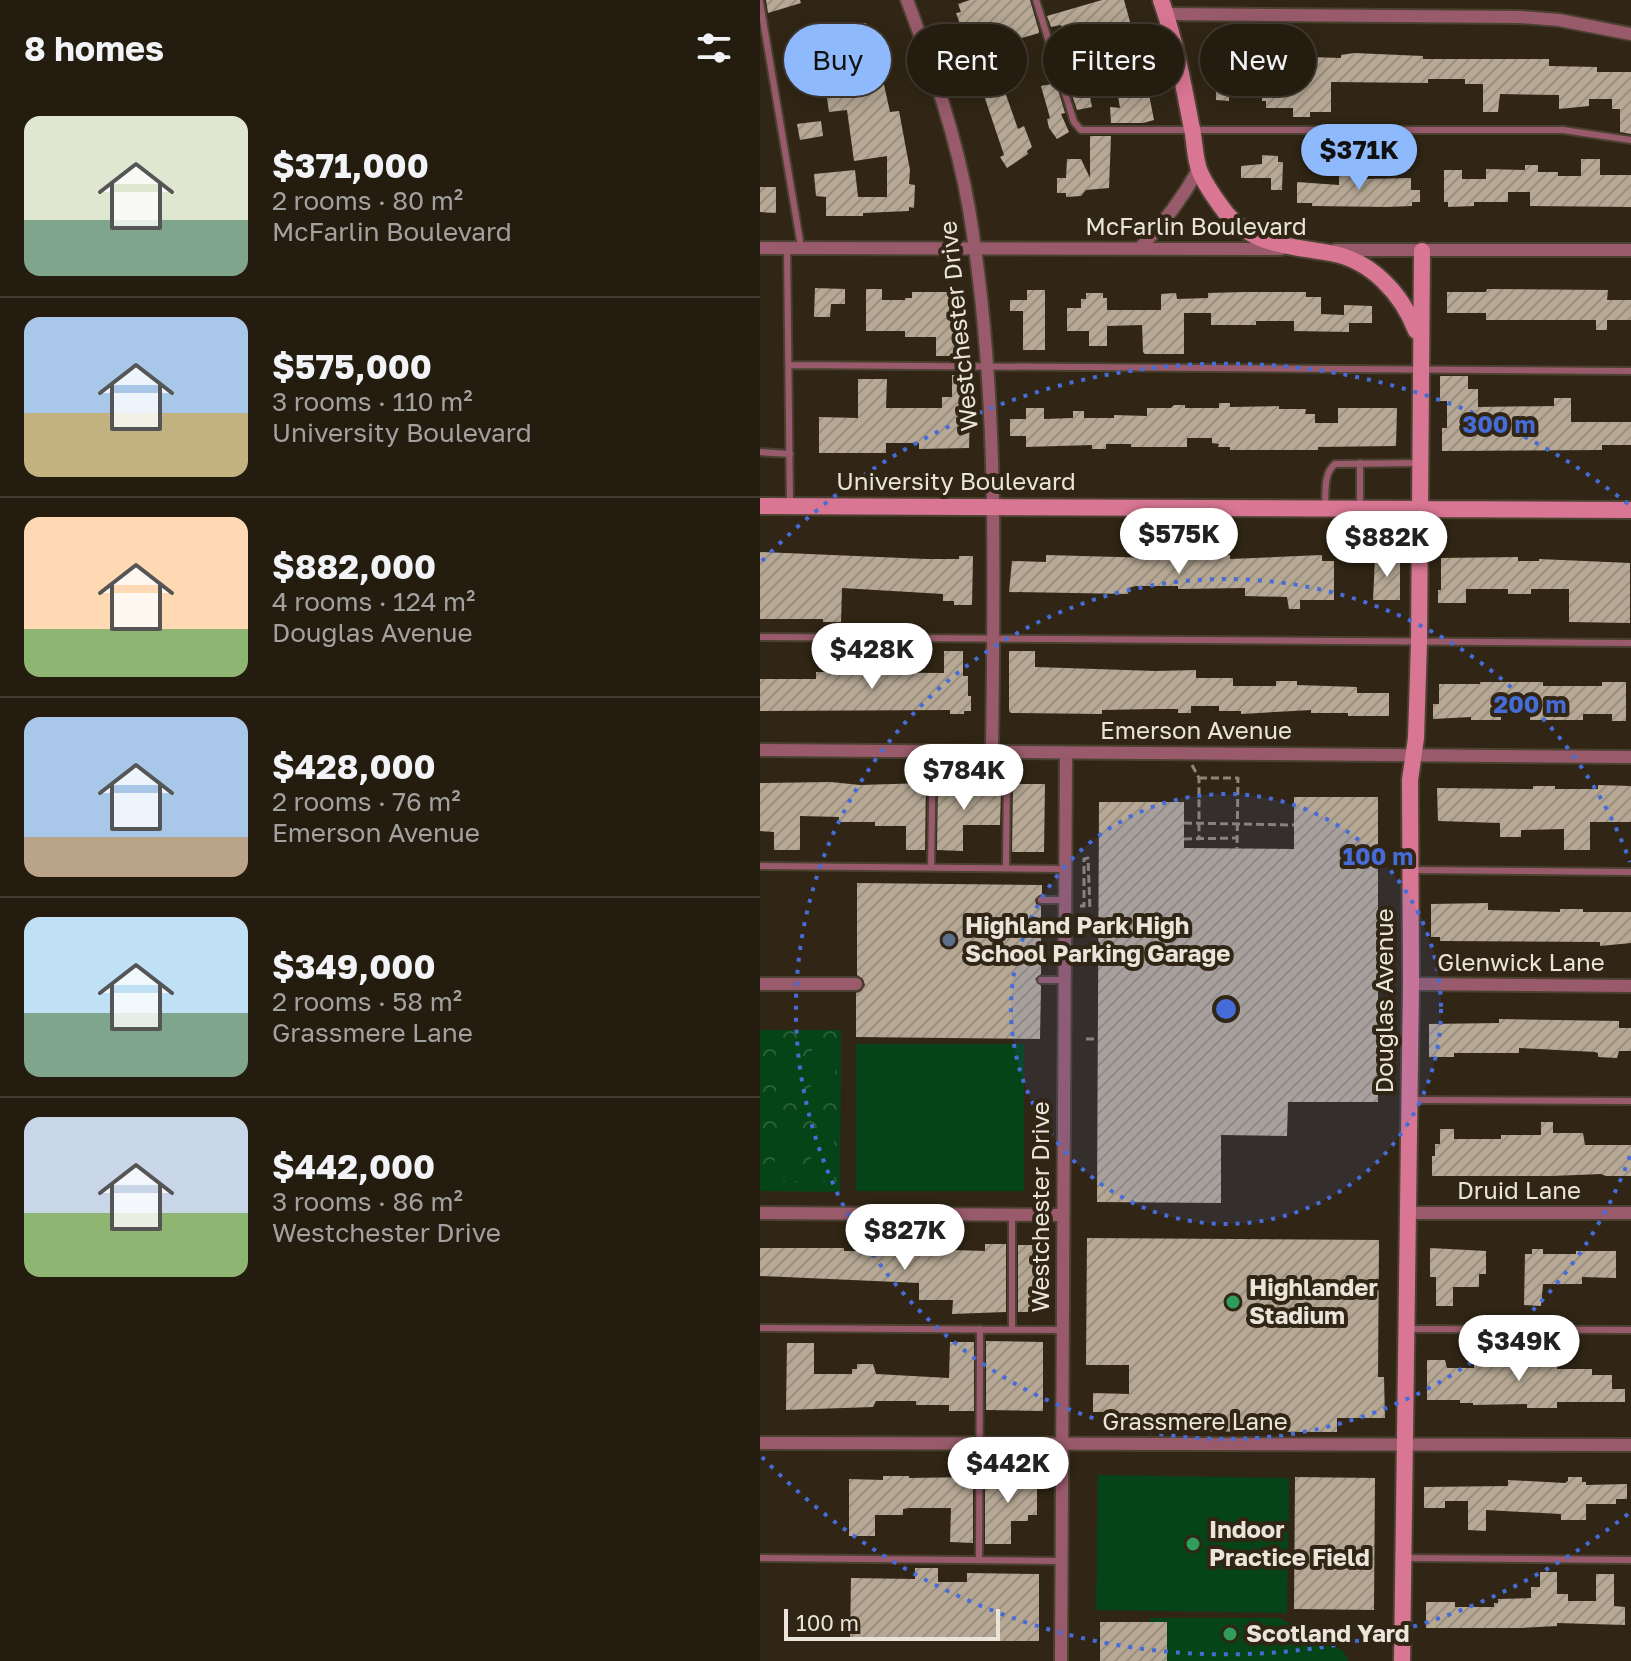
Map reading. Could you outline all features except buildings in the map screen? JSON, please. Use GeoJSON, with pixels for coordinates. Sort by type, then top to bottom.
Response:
{"type":"FeatureCollection","features":[{"type":"Feature","properties":{"kind":"street","name":"Westchester Drive"},"geometry":{"type":"LineString","coordinates":[[907,0],[945,113],[969,206],[975,247],[988,367],[994,506],[992,752]]}},
{"type":"Feature","properties":{"kind":"street","name":"Douglas Avenue"},"geometry":{"type":"LineString","coordinates":[[1163,7],[1193,131],[1198,170],[1227,214],[1245,232],[1264,241],[1333,253],[1356,261],[1379,277],[1409,312],[1420,342]]}},
{"type":"Feature","properties":{"kind":"street"},"geometry":{"type":"LineString","coordinates":[[1163,7],[1520,17],[1559,20],[1631,34]]}},
{"type":"Feature","properties":{"kind":"street"},"geometry":{"type":"LineString","coordinates":[[1140,248],[1185,195],[1198,170]]}},
{"type":"Feature","properties":{"kind":"street","name":"McFarlin Boulevard"},"geometry":{"type":"LineString","coordinates":[[760,248],[1631,250]]}},
{"type":"Feature","properties":{"kind":"street","name":"Douglas Avenue"},"geometry":{"type":"LineString","coordinates":[[1402,1661],[1411,984],[1410,780],[1416,738],[1419,642],[1422,251]]}},
{"type":"Feature","properties":{"kind":"street","name":"University Boulevard"},"geometry":{"type":"LineString","coordinates":[[760,506],[1631,510]]}},
{"type":"Feature","properties":{"kind":"street","name":"Emerson Avenue"},"geometry":{"type":"LineString","coordinates":[[760,750],[1631,757]]}},
{"type":"Feature","properties":{"kind":"street","name":"Westchester Drive"},"geometry":{"type":"LineString","coordinates":[[1061,1661],[1066,753]]}},
{"type":"Feature","properties":{"kind":"street"},"geometry":{"type":"LineString","coordinates":[[760,984],[856,984]]}},
{"type":"Feature","properties":{"kind":"street","name":"Glenwick Lane"},"geometry":{"type":"LineString","coordinates":[[1411,984],[1631,986]]}},
{"type":"Feature","properties":{"kind":"street"},"geometry":{"type":"LineString","coordinates":[[760,1213],[1063,1215]]}},
{"type":"Feature","properties":{"kind":"street","name":"Druid Lane"},"geometry":{"type":"LineString","coordinates":[[1407,1213],[1631,1213]]}},
{"type":"Feature","properties":{"kind":"street","name":"Grassmere Lane"},"geometry":{"type":"LineString","coordinates":[[760,1443],[1631,1445]]}},
{"type":"Feature","properties":{"kind":"lane"},"geometry":{"type":"LineString","coordinates":[[1036,0],[1074,122],[1081,130],[1563,130],[1631,140]]}},
{"type":"Feature","properties":{"kind":"lane"},"geometry":{"type":"LineString","coordinates":[[760,2],[801,247]]}},
{"type":"Feature","properties":{"kind":"lane"},"geometry":{"type":"LineString","coordinates":[[787,248],[790,505]]}},
{"type":"Feature","properties":{"kind":"lane"},"geometry":{"type":"LineString","coordinates":[[789,365],[1631,371]]}},
{"type":"Feature","properties":{"kind":"lane"},"geometry":{"type":"LineString","coordinates":[[760,452],[790,454]]}},
{"type":"Feature","properties":{"kind":"lane"},"geometry":{"type":"LineString","coordinates":[[1360,463],[1360,507]]}},
{"type":"Feature","properties":{"kind":"lane"},"geometry":{"type":"LineString","coordinates":[[1325,507],[1329,469],[1335,464],[1419,463]]}},
{"type":"Feature","properties":{"kind":"lane"},"geometry":{"type":"LineString","coordinates":[[760,637],[1631,643]]}},
{"type":"Feature","properties":{"kind":"lane"},"geometry":{"type":"LineString","coordinates":[[931,867],[933,751]]}},
{"type":"Feature","properties":{"kind":"lane"},"geometry":{"type":"LineString","coordinates":[[1006,868],[1007,773],[1013,753]]}},
{"type":"Feature","properties":{"kind":"lane"},"geometry":{"type":"LineString","coordinates":[[760,866],[1065,869]]}},
{"type":"Feature","properties":{"kind":"lane"},"geometry":{"type":"LineString","coordinates":[[1410,870],[1631,872]]}},
{"type":"Feature","properties":{"kind":"lane"},"geometry":{"type":"LineString","coordinates":[[1041,900],[1064,900]]}},
{"type":"Feature","properties":{"kind":"lane"},"geometry":{"type":"LineString","coordinates":[[1041,980],[1064,980]]}},
{"type":"Feature","properties":{"kind":"lane"},"geometry":{"type":"LineString","coordinates":[[1409,1100],[1631,1101]]}},
{"type":"Feature","properties":{"kind":"lane"},"geometry":{"type":"LineString","coordinates":[[1012,1215],[1012,1330]]}},
{"type":"Feature","properties":{"kind":"lane"},"geometry":{"type":"LineString","coordinates":[[760,1328],[1062,1330]]}},
{"type":"Feature","properties":{"kind":"lane"},"geometry":{"type":"LineString","coordinates":[[979,1560],[980,1329]]}},
{"type":"Feature","properties":{"kind":"lane"},"geometry":{"type":"LineString","coordinates":[[1406,1329],[1631,1330]]}},
{"type":"Feature","properties":{"kind":"lane"},"geometry":{"type":"LineString","coordinates":[[760,1558],[1061,1561]]}},
{"type":"Feature","properties":{"kind":"lane"},"geometry":{"type":"LineString","coordinates":[[1403,1558],[1631,1560]]}},
{"type":"Feature","properties":{"kind":"path"},"geometry":{"type":"LineString","coordinates":[[1199,839],[1199,777],[1238,778],[1237,849]]}},
{"type":"Feature","properties":{"kind":"path"},"geometry":{"type":"LineString","coordinates":[[1184,823],[1294,825]]}},
{"type":"Feature","properties":{"kind":"path"},"geometry":{"type":"LineString","coordinates":[[1184,839],[1237,838]]}},
{"type":"Feature","properties":{"kind":"path"},"geometry":{"type":"LineString","coordinates":[[1080,906],[1084,906],[1084,859],[1088,858],[1090,910]]}},
{"type":"Feature","properties":{"kind":"path"},"geometry":{"type":"LineString","coordinates":[[1090,887],[1094,882]]}},
{"type":"Feature","properties":{"kind":"path"},"geometry":{"type":"LineString","coordinates":[[1086,1039],[1095,1039]]}},
{"type":"Feature","properties":{"kind":"green space"},"geometry":{"type":"Polygon","coordinates":[[[760,1030],[841,1030],[840,1192],[760,1191],[760,1030]]]}},
{"type":"Feature","properties":{"kind":"green space"},"geometry":{"type":"Polygon","coordinates":[[[856,1044],[1024,1044],[1024,1191],[856,1191],[856,1044]]]}},
{"type":"Feature","properties":{"kind":"green space"},"geometry":{"type":"Polygon","coordinates":[[[776,1046],[800,1046],[800,1097],[776,1097],[776,1046]]]}},
{"type":"Feature","properties":{"kind":"green space"},"geometry":{"type":"Polygon","coordinates":[[[812,1046],[835,1046],[835,1097],[811,1097],[812,1046]]]}},
{"type":"Feature","properties":{"kind":"green space"},"geometry":{"type":"Polygon","coordinates":[[[775,1130],[799,1130],[799,1181],[775,1181],[775,1130]]]}},
{"type":"Feature","properties":{"kind":"green space"},"geometry":{"type":"Polygon","coordinates":[[[811,1130],[834,1130],[834,1181],[811,1181],[811,1130]]]}},
{"type":"Feature","properties":{"kind":"green space","name":"Indoor Practice Field"},"geometry":{"type":"Polygon","coordinates":[[[1098,1475],[1289,1478],[1287,1613],[1096,1610],[1098,1475]]]}},
{"type":"Feature","properties":{"kind":"green space","name":"Scotland Yard"},"geometry":{"type":"Polygon","coordinates":[[[1150,1618],[1279,1618],[1342,1650],[1349,1661],[1149,1661],[1150,1618]]]}},
{"type":"Feature","properties":{"kind":"place","name":"Highland Park High School Parking Garage"},"geometry":{"type":"Point","coordinates":[949,940]}},
{"type":"Feature","properties":{"kind":"place","name":"Highlander Stadium"},"geometry":{"type":"Point","coordinates":[1233,1302]}},
{"type":"Feature","properties":{"kind":"place","name":"Indoor Practice Field"},"geometry":{"type":"Point","coordinates":[1193,1544]}},
{"type":"Feature","properties":{"kind":"place","name":"Scotland Yard"},"geometry":{"type":"Point","coordinates":[1230,1634]}}]}
